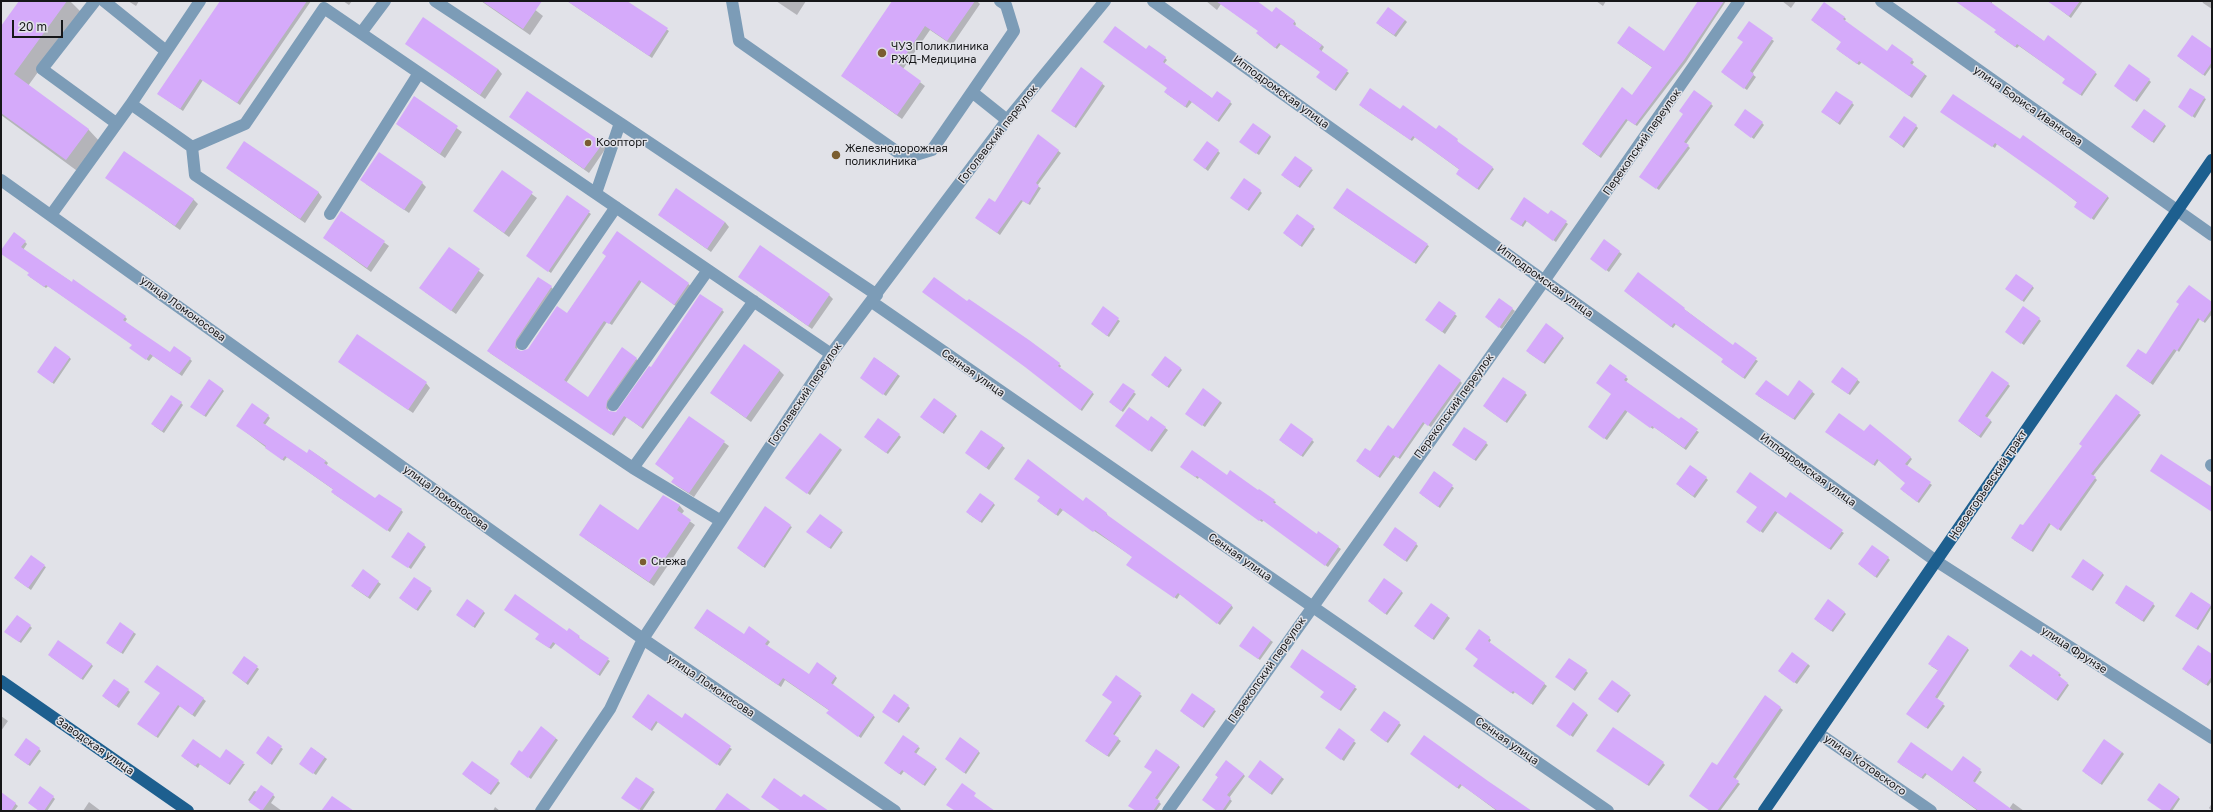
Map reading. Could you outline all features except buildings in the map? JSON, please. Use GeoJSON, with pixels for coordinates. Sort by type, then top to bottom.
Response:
{"type":"FeatureCollection","features":[{"type":"Feature","properties":{"kind":"main road","name":"Новоегорьевский тракт"},"geometry":{"type":"LineString","coordinates":[[1764,811],[2176,210],[2212,160]]}},
{"type":"Feature","properties":{"kind":"main road","name":"Заводская улица"},"geometry":{"type":"LineString","coordinates":[[1,681],[188,811]]}},
{"type":"Feature","properties":{"kind":"street"},"geometry":{"type":"LineString","coordinates":[[94,1],[42,69],[116,123]]}},
{"type":"Feature","properties":{"kind":"street"},"geometry":{"type":"LineString","coordinates":[[104,1],[166,51]]}},
{"type":"Feature","properties":{"kind":"street"},"geometry":{"type":"LineString","coordinates":[[51,215],[131,104],[200,1]]}},
{"type":"Feature","properties":{"kind":"street"},"geometry":{"type":"LineString","coordinates":[[361,33],[385,1]]}},
{"type":"Feature","properties":{"kind":"street","name":"Сенная улица"},"geometry":{"type":"LineString","coordinates":[[435,1],[620,123],[874,299],[1311,607],[1608,811]]}},
{"type":"Feature","properties":{"kind":"street"},"geometry":{"type":"LineString","coordinates":[[732,1],[739,41],[906,158],[932,150],[1014,31],[1006,5],[1000,1]]}},
{"type":"Feature","properties":{"kind":"street","name":"Гоголевский переулок"},"geometry":{"type":"LineString","coordinates":[[541,811],[610,709],[643,639],[831,354],[874,299],[1007,120],[1105,1]]}},
{"type":"Feature","properties":{"kind":"street","name":"Ипподромская улица"},"geometry":{"type":"LineString","coordinates":[[1154,1],[1936,561]]}},
{"type":"Feature","properties":{"kind":"street","name":"Перекопский переулок"},"geometry":{"type":"LineString","coordinates":[[1168,811],[1311,607],[1544,281],[1740,1]]}},
{"type":"Feature","properties":{"kind":"street","name":"улица Бориса Иванкова"},"geometry":{"type":"LineString","coordinates":[[1881,1],[2212,235]]}},
{"type":"Feature","properties":{"kind":"street"},"geometry":{"type":"LineString","coordinates":[[192,147],[245,124],[324,8],[831,354]]}},
{"type":"Feature","properties":{"kind":"street"},"geometry":{"type":"LineString","coordinates":[[330,214],[419,73]]}},
{"type":"Feature","properties":{"kind":"street"},"geometry":{"type":"LineString","coordinates":[[972,92],[1007,120]]}},
{"type":"Feature","properties":{"kind":"street"},"geometry":{"type":"LineString","coordinates":[[131,104],[192,147],[195,175],[633,468],[721,521]]}},
{"type":"Feature","properties":{"kind":"street"},"geometry":{"type":"LineString","coordinates":[[596,193],[620,123]]}},
{"type":"Feature","properties":{"kind":"street","name":"улица Ломоносова"},"geometry":{"type":"LineString","coordinates":[[1,180],[643,639],[895,811]]}},
{"type":"Feature","properties":{"kind":"street"},"geometry":{"type":"LineString","coordinates":[[522,344],[616,207]]}},
{"type":"Feature","properties":{"kind":"street"},"geometry":{"type":"LineString","coordinates":[[614,405],[708,270]]}},
{"type":"Feature","properties":{"kind":"street"},"geometry":{"type":"LineString","coordinates":[[633,468],[754,301]]}},
{"type":"Feature","properties":{"kind":"street","name":"улица Фрунзе"},"geometry":{"type":"LineString","coordinates":[[1936,561],[2212,738]]}},
{"type":"Feature","properties":{"kind":"street","name":"улица Котовского"},"geometry":{"type":"LineString","coordinates":[[1818,732],[1932,811]]}},
{"type":"Feature","properties":{"kind":"place","name":"ЧУЗ Поликлиника РЖД-Медицина"},"geometry":{"type":"Point","coordinates":[882,53]}},
{"type":"Feature","properties":{"kind":"place","name":"Коопторг"},"geometry":{"type":"Point","coordinates":[588,143]}},
{"type":"Feature","properties":{"kind":"place","name":"Железнодорожная поликлиника"},"geometry":{"type":"Point","coordinates":[836,155]}},
{"type":"Feature","properties":{"kind":"place","name":"Снежа"},"geometry":{"type":"Point","coordinates":[643,562]}}]}
